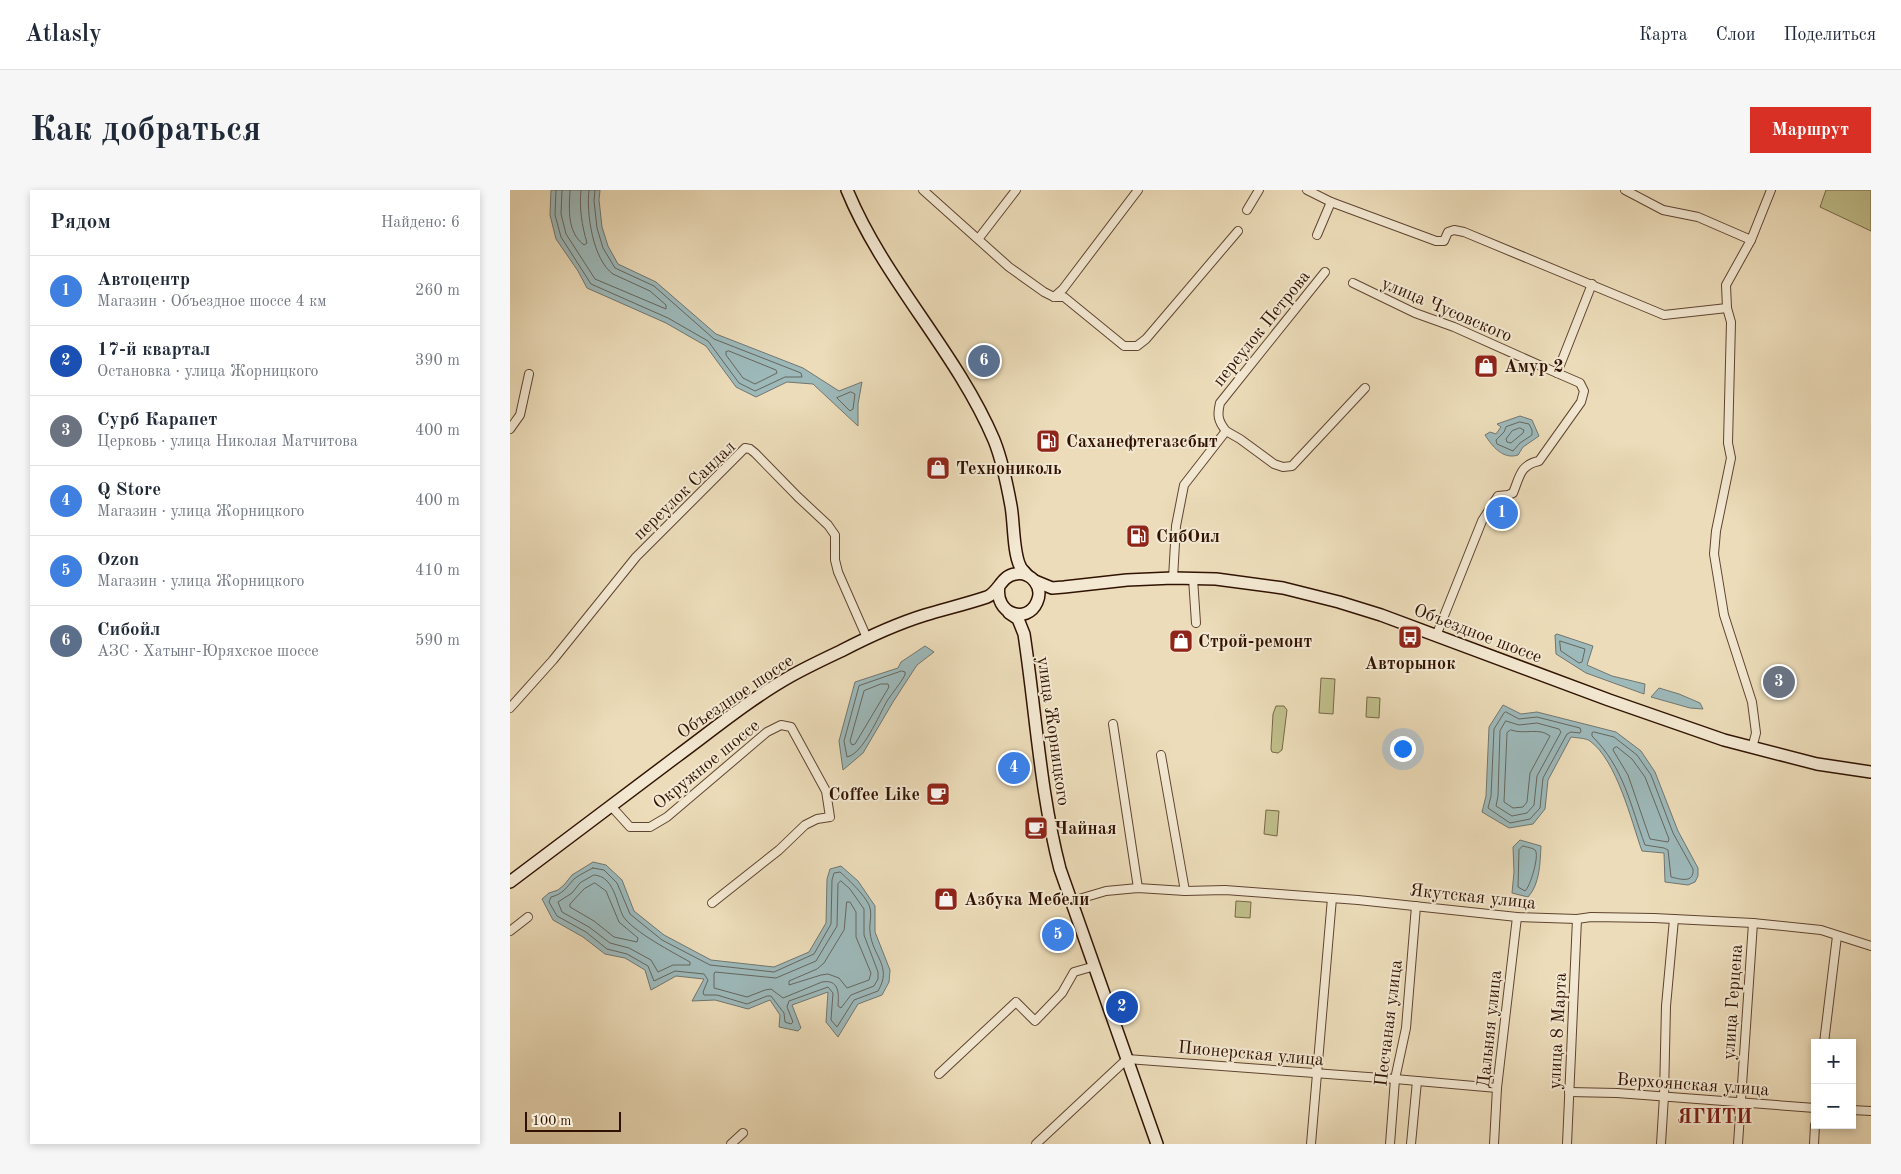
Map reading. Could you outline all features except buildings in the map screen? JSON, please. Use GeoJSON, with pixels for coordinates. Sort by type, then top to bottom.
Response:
{"type":"FeatureCollection","features":[{"type":"Feature","properties":{"kind":"main road"},"geometry":{"type":"LineString","coordinates":[[847,190],[865,226],[984,417],[1001,461],[1011,505],[1020,566],[1031,578],[1039,594],[1037,603],[1024,614],[1007,611],[992,602],[978,600]]}},
{"type":"Feature","properties":{"kind":"main road"},"geometry":{"type":"LineString","coordinates":[[1007,611],[1000,603],[998,594],[1002,582],[1013,567],[1015,542]]}},
{"type":"Feature","properties":{"kind":"main road"},"geometry":{"type":"LineString","coordinates":[[1002,582],[1016,573],[1031,578]]}},
{"type":"Feature","properties":{"kind":"main road","name":"Объездное шоссе"},"geometry":{"type":"LineString","coordinates":[[1031,578],[1052,588],[1127,580],[1194,578],[1237,581],[1283,588],[1347,604],[1670,722],[1752,748],[1817,764],[1871,772]]}},
{"type":"Feature","properties":{"kind":"main road","name":"Объездное шоссе"},"geometry":{"type":"LineString","coordinates":[[510,882],[747,704],[790,676],[867,638],[923,616],[992,594],[1002,582]]}},
{"type":"Feature","properties":{"kind":"main road","name":"Объездное шоссе"},"geometry":{"type":"LineString","coordinates":[[1037,603],[1053,591],[1064,587]]}},
{"type":"Feature","properties":{"kind":"main road","name":"улица Жорницкого"},"geometry":{"type":"LineString","coordinates":[[1037,603],[1026,618],[1024,634],[1045,801],[1054,844],[1094,966],[1157,1144]]}},
{"type":"Feature","properties":{"kind":"main road","name":"улица Жорницкого"},"geometry":{"type":"LineString","coordinates":[[1007,611],[1018,619],[1024,634]]}},
{"type":"Feature","properties":{"kind":"street"},"geometry":{"type":"LineString","coordinates":[[923,190],[1010,267],[1044,292],[1054,297],[1064,297],[1124,346],[1136,346],[1146,339],[1238,231]]}},
{"type":"Feature","properties":{"kind":"street"},"geometry":{"type":"LineString","coordinates":[[979,238],[1016,190]]}},
{"type":"Feature","properties":{"kind":"street"},"geometry":{"type":"LineString","coordinates":[[1054,297],[1063,289],[1138,190]]}},
{"type":"Feature","properties":{"kind":"street"},"geometry":{"type":"LineString","coordinates":[[1248,210],[1259,190]]}},
{"type":"Feature","properties":{"kind":"street"},"geometry":{"type":"LineString","coordinates":[[1307,190],[1331,202],[1436,241],[1444,241],[1448,232],[1454,230],[1464,232],[1664,315],[1727,308]]}},
{"type":"Feature","properties":{"kind":"street"},"geometry":{"type":"LineString","coordinates":[[1625,190],[1662,210],[1698,217],[1752,240]]}},
{"type":"Feature","properties":{"kind":"street"},"geometry":{"type":"LineString","coordinates":[[1752,748],[1756,733],[1752,702],[1724,614],[1714,554],[1716,530],[1731,458],[1728,443],[1731,322],[1727,308],[1726,285],[1752,240],[1771,190]]}},
{"type":"Feature","properties":{"kind":"street"},"geometry":{"type":"LineString","coordinates":[[1318,235],[1331,202]]}},
{"type":"Feature","properties":{"kind":"street","name":"переулок Петрова"},"geometry":{"type":"LineString","coordinates":[[1226,431],[1220,424],[1218,413],[1220,403],[1325,272]]}},
{"type":"Feature","properties":{"kind":"street","name":"улица Чусовского"},"geometry":{"type":"LineString","coordinates":[[1353,283],[1415,313],[1454,327],[1580,383],[1584,391],[1581,402],[1539,461],[1528,464],[1524,468],[1513,493],[1498,496],[1482,521],[1436,636]]}},
{"type":"Feature","properties":{"kind":"street"},"geometry":{"type":"LineString","coordinates":[[1557,373],[1592,284]]}},
{"type":"Feature","properties":{"kind":"street"},"geometry":{"type":"LineString","coordinates":[[510,429],[520,416],[529,374]]}},
{"type":"Feature","properties":{"kind":"street"},"geometry":{"type":"LineString","coordinates":[[1173,578],[1176,526],[1184,485],[1226,431],[1274,464],[1283,467],[1292,466],[1365,388]]}},
{"type":"Feature","properties":{"kind":"street","name":"переулок Сандал"},"geometry":{"type":"LineString","coordinates":[[510,708],[564,648],[636,558],[745,448],[755,453],[828,525],[835,535],[835,560],[838,572],[867,638]]}},
{"type":"Feature","properties":{"kind":"street"},"geometry":{"type":"LineString","coordinates":[[1194,578],[1196,623]]}},
{"type":"Feature","properties":{"kind":"street"},"geometry":{"type":"LineString","coordinates":[[1114,724],[1138,888]]}},
{"type":"Feature","properties":{"kind":"street","name":"Окружное шоссе"},"geometry":{"type":"LineString","coordinates":[[611,806],[630,827],[650,827],[667,817],[768,732],[781,725],[791,727],[826,791],[830,817],[805,825],[779,850],[712,904]]}},
{"type":"Feature","properties":{"kind":"street"},"geometry":{"type":"LineString","coordinates":[[1161,755],[1185,891]]}},
{"type":"Feature","properties":{"kind":"street","name":"Якутская улица"},"geometry":{"type":"LineString","coordinates":[[1072,901],[1106,892],[1138,888],[1185,891],[1225,890],[1416,906],[1517,918],[1674,919],[1802,927],[1821,930],[1871,946]]}},
{"type":"Feature","properties":{"kind":"street"},"geometry":{"type":"LineString","coordinates":[[1311,1144],[1332,898]]}},
{"type":"Feature","properties":{"kind":"street","name":"Песчаная улица"},"geometry":{"type":"LineString","coordinates":[[1390,1144],[1395,1079],[1406,1028],[1416,906]]}},
{"type":"Feature","properties":{"kind":"street"},"geometry":{"type":"LineString","coordinates":[[510,931],[528,916]]}},
{"type":"Feature","properties":{"kind":"street","name":"Дальняя улица"},"geometry":{"type":"LineString","coordinates":[[1494,1144],[1497,1088],[1517,918]]}},
{"type":"Feature","properties":{"kind":"street","name":"улица 8 Марта"},"geometry":{"type":"LineString","coordinates":[[1567,1144],[1577,919]]}},
{"type":"Feature","properties":{"kind":"street"},"geometry":{"type":"LineString","coordinates":[[1660,1144],[1664,1096],[1666,1006],[1674,919]]}},
{"type":"Feature","properties":{"kind":"street","name":"улица Герцена"},"geometry":{"type":"LineString","coordinates":[[1738,1144],[1753,923]]}},
{"type":"Feature","properties":{"kind":"street"},"geometry":{"type":"LineString","coordinates":[[1824,1039],[1837,936]]}},
{"type":"Feature","properties":{"kind":"street"},"geometry":{"type":"LineString","coordinates":[[939,1074],[1016,1002],[1035,1021],[1062,993],[1074,972],[1094,966]]}},
{"type":"Feature","properties":{"kind":"street"},"geometry":{"type":"LineString","coordinates":[[1036,1144],[1127,1059]]}},
{"type":"Feature","properties":{"kind":"street","name":"Пионерская улица"},"geometry":{"type":"LineString","coordinates":[[1127,1059],[1497,1088]]}},
{"type":"Feature","properties":{"kind":"street","name":"Песчаная улица"},"geometry":{"type":"LineString","coordinates":[[1411,1144],[1417,1081]]}},
{"type":"Feature","properties":{"kind":"street","name":"Верхоянская улица"},"geometry":{"type":"LineString","coordinates":[[1569,1092],[1664,1096],[1811,1108]]}},
{"type":"Feature","properties":{"kind":"street"},"geometry":{"type":"LineString","coordinates":[[1856,1110],[1871,1111]]}},
{"type":"Feature","properties":{"kind":"street"},"geometry":{"type":"LineString","coordinates":[[1814,1144],[1815,1129]]}},
{"type":"Feature","properties":{"kind":"street"},"geometry":{"type":"LineString","coordinates":[[731,1144],[742,1133]]}},
{"type":"Feature","properties":{"kind":"shaded area"},"geometry":{"type":"Polygon","coordinates":[[[1826,190],[1871,190],[1871,231],[1820,207],[1826,190]]]}},
{"type":"Feature","properties":{"kind":"shaded area"},"geometry":{"type":"Polygon","coordinates":[[[1321,678],[1335,679],[1333,714],[1319,713],[1321,678]]]}},
{"type":"Feature","properties":{"kind":"shaded area"},"geometry":{"type":"Polygon","coordinates":[[[1367,697],[1380,698],[1379,718],[1366,717],[1367,697]]]}},
{"type":"Feature","properties":{"kind":"shaded area"},"geometry":{"type":"Polygon","coordinates":[[[1276,706],[1284,706],[1287,710],[1282,750],[1278,753],[1272,752],[1271,749],[1273,714],[1276,706]]]}},
{"type":"Feature","properties":{"kind":"shaded area"},"geometry":{"type":"Polygon","coordinates":[[[1266,810],[1279,811],[1277,836],[1264,834],[1266,810]]]}},
{"type":"Feature","properties":{"kind":"shaded area"},"geometry":{"type":"Polygon","coordinates":[[[1236,901],[1251,902],[1250,918],[1235,917],[1236,901]]]}},
{"type":"Feature","properties":{"kind":"water"},"geometry":{"type":"Polygon","coordinates":[[[551,190],[600,190],[599,200],[602,227],[608,246],[618,264],[656,282],[716,334],[803,368],[839,391],[862,382],[858,404],[858,426],[813,384],[787,382],[756,397],[736,387],[706,346],[666,323],[587,288],[556,239],[550,215],[551,190]]]}},
{"type":"Feature","properties":{"kind":"water"},"geometry":{"type":"Polygon","coordinates":[[[1520,416],[1532,420],[1539,436],[1523,447],[1518,455],[1508,456],[1498,451],[1485,435],[1490,432],[1496,434],[1501,427],[1497,424],[1520,416]]]}},
{"type":"Feature","properties":{"kind":"water"},"geometry":{"type":"Polygon","coordinates":[[[1557,634],[1593,646],[1587,665],[1612,676],[1645,684],[1644,694],[1586,673],[1556,654],[1555,635],[1557,634]]]}},
{"type":"Feature","properties":{"kind":"water"},"geometry":{"type":"Polygon","coordinates":[[[925,646],[934,652],[917,665],[863,753],[843,770],[839,741],[855,682],[898,668],[901,662],[925,646]]]}},
{"type":"Feature","properties":{"kind":"water"},"geometry":{"type":"Polygon","coordinates":[[[1659,688],[1700,703],[1703,709],[1690,708],[1651,697],[1659,688]]]}},
{"type":"Feature","properties":{"kind":"water"},"geometry":{"type":"Polygon","coordinates":[[[1503,705],[1521,714],[1537,712],[1616,732],[1641,751],[1655,772],[1678,831],[1698,868],[1698,876],[1695,882],[1688,885],[1665,882],[1664,853],[1642,851],[1622,792],[1608,762],[1600,750],[1586,739],[1571,737],[1548,780],[1545,809],[1533,824],[1509,828],[1482,812],[1486,796],[1489,727],[1503,705]]]}},
{"type":"Feature","properties":{"kind":"water"},"geometry":{"type":"Polygon","coordinates":[[[1520,840],[1541,846],[1537,880],[1528,897],[1512,893],[1514,872],[1513,847],[1520,840]]]}},
{"type":"Feature","properties":{"kind":"water"},"geometry":{"type":"Polygon","coordinates":[[[593,862],[606,865],[622,880],[634,911],[664,935],[711,960],[774,967],[809,952],[826,923],[827,879],[830,869],[841,866],[858,881],[875,906],[875,932],[890,970],[889,982],[882,995],[858,1004],[838,1037],[826,1022],[828,992],[792,1005],[801,1028],[798,1031],[779,1027],[780,1015],[770,1000],[748,1009],[715,1000],[692,1001],[704,979],[676,976],[651,990],[645,970],[625,958],[605,954],[583,937],[553,920],[542,899],[549,893],[558,890],[572,875],[593,862]]]}},
{"type":"Feature","properties":{"kind":"place","name":"Сибойл"},"geometry":{"type":"Point","coordinates":[984,361]}},
{"type":"Feature","properties":{"kind":"place","name":"Амур 2"},"geometry":{"type":"Point","coordinates":[1486,366]}},
{"type":"Feature","properties":{"kind":"place","name":"Саханефтегазсбыт"},"geometry":{"type":"Point","coordinates":[1048,441]}},
{"type":"Feature","properties":{"kind":"place","name":"Технониколь"},"geometry":{"type":"Point","coordinates":[938,468]}},
{"type":"Feature","properties":{"kind":"place","name":"Автоцентр"},"geometry":{"type":"Point","coordinates":[1502,513]}},
{"type":"Feature","properties":{"kind":"place","name":"СибОил"},"geometry":{"type":"Point","coordinates":[1138,536]}},
{"type":"Feature","properties":{"kind":"place","name":"Авторынок"},"geometry":{"type":"Point","coordinates":[1410,637]}},
{"type":"Feature","properties":{"kind":"place","name":"Строй-ремонт"},"geometry":{"type":"Point","coordinates":[1181,641]}},
{"type":"Feature","properties":{"kind":"place","name":"Сурб Карапет"},"geometry":{"type":"Point","coordinates":[1779,682]}},
{"type":"Feature","properties":{"kind":"place","name":"Q Store"},"geometry":{"type":"Point","coordinates":[1014,768]}},
{"type":"Feature","properties":{"kind":"place","name":"Coffee Like"},"geometry":{"type":"Point","coordinates":[938,794]}},
{"type":"Feature","properties":{"kind":"place","name":"Чайная"},"geometry":{"type":"Point","coordinates":[1036,828]}},
{"type":"Feature","properties":{"kind":"place","name":"Азбука Мебели"},"geometry":{"type":"Point","coordinates":[946,899]}},
{"type":"Feature","properties":{"kind":"place","name":"Ozon"},"geometry":{"type":"Point","coordinates":[1058,935]}},
{"type":"Feature","properties":{"kind":"place","name":"17-й квартал"},"geometry":{"type":"Point","coordinates":[1122,1007]}},
{"type":"Feature","properties":{"kind":"district","name":"ЯГИТИ"},"geometry":{"type":"Point","coordinates":[1715,1116]}}]}
